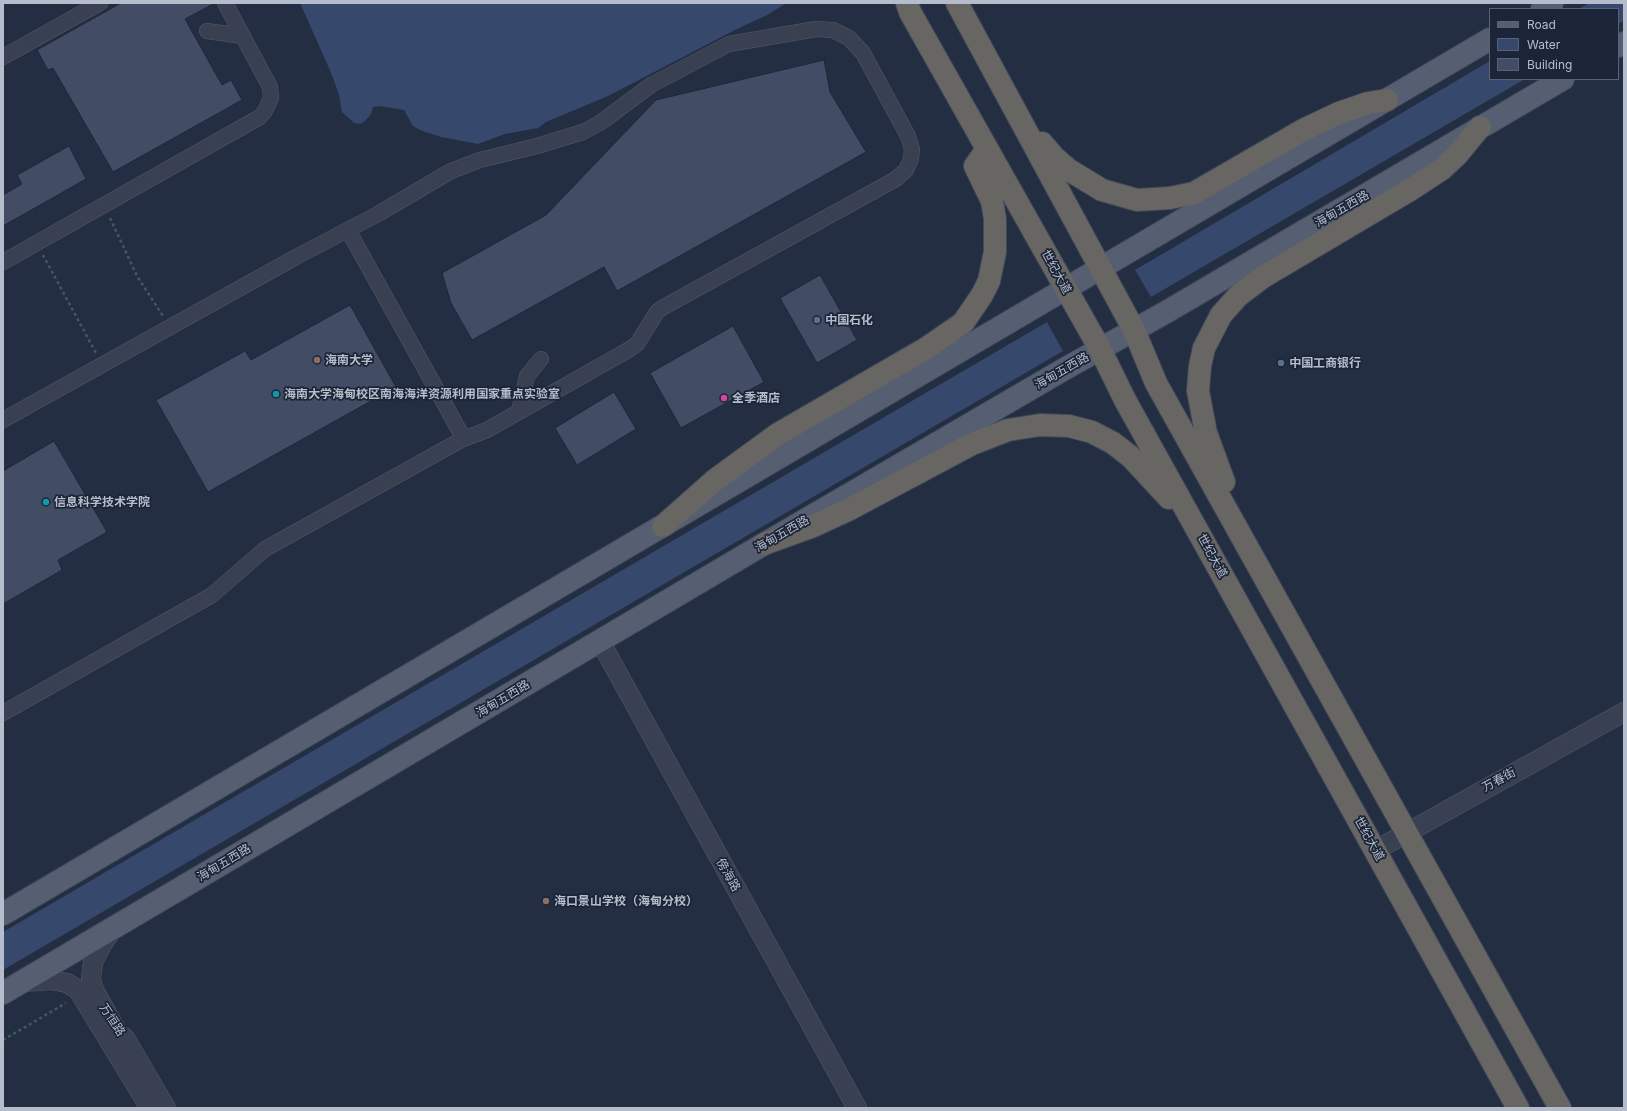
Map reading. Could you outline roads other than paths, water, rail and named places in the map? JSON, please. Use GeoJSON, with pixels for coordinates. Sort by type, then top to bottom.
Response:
{"type":"FeatureCollection","features":[{"type":"Feature","properties":{"kind":"highway"},"geometry":{"type":"LineString","coordinates":[[957,3],[1134,330],[1156,382],[1560,1108]]}},
{"type":"Feature","properties":{"kind":"highway","name":"世纪大道"},"geometry":{"type":"LineString","coordinates":[[905,6],[1100,349],[1125,400],[1518,1108]]}},
{"type":"Feature","properties":{"kind":"highway"},"geometry":{"type":"LineString","coordinates":[[1030,137],[1044,144],[1054,157],[1069,170],[1102,190],[1137,200],[1159,200],[1194,193],[1305,129],[1339,113],[1368,103],[1387,100]]}},
{"type":"Feature","properties":{"kind":"highway"},"geometry":{"type":"LineString","coordinates":[[1238,530],[1233,502],[1208,442],[1199,403],[1201,357],[1215,325],[1238,296],[1263,277],[1410,190],[1442,169],[1454,158],[1480,127]]}},
{"type":"Feature","properties":{"kind":"highway"},"geometry":{"type":"LineString","coordinates":[[663,526],[715,480],[778,434],[926,349],[963,323],[974,310],[985,288],[995,252],[995,219],[992,202],[975,166],[987,149]]}},
{"type":"Feature","properties":{"kind":"highway"},"geometry":{"type":"LineString","coordinates":[[764,544],[811,527],[850,509],[972,444],[1008,430],[1040,425],[1069,426],[1092,432],[1113,443],[1131,457],[1156,482],[1174,503],[1188,528],[1203,539]]}},
{"type":"Feature","properties":{"kind":"main road"},"geometry":{"type":"LineString","coordinates":[[3,914],[1489,40]]}},
{"type":"Feature","properties":{"kind":"main road","name":"海甸五西路"},"geometry":{"type":"LineString","coordinates":[[11,988],[764,544],[1561,80]]}},
{"type":"Feature","properties":{"kind":"street"},"geometry":{"type":"LineString","coordinates":[[3,50],[90,3]]}},
{"type":"Feature","properties":{"kind":"street"},"geometry":{"type":"LineString","coordinates":[[3,57],[100,3]]}},
{"type":"Feature","properties":{"kind":"street"},"geometry":{"type":"LineString","coordinates":[[3,262],[260,118],[271,98],[270,87],[240,35],[219,3]]}},
{"type":"Feature","properties":{"kind":"street"},"geometry":{"type":"LineString","coordinates":[[3,254],[262,108],[265,89],[225,3]]}},
{"type":"Feature","properties":{"kind":"street"},"geometry":{"type":"LineString","coordinates":[[207,31],[240,35]]}},
{"type":"Feature","properties":{"kind":"street"},"geometry":{"type":"LineString","coordinates":[[3,431],[347,234],[453,177],[467,171],[543,151],[589,136],[605,127],[654,91],[732,50],[817,37],[832,38],[843,44],[857,57],[901,139],[903,156],[899,165],[893,172],[659,303],[649,312],[632,338],[626,343],[521,406],[473,428],[265,549],[212,595],[3,713]]}},
{"type":"Feature","properties":{"kind":"street"},"geometry":{"type":"LineString","coordinates":[[3,420],[296,257],[347,234]]}},
{"type":"Feature","properties":{"kind":"street"},"geometry":{"type":"LineString","coordinates":[[347,234],[459,437]]}},
{"type":"Feature","properties":{"kind":"street"},"geometry":{"type":"LineString","coordinates":[[521,406],[527,376],[541,359]]}},
{"type":"Feature","properties":{"kind":"street"},"geometry":{"type":"LineString","coordinates":[[3,705],[208,587],[260,541],[459,437]]}},
{"type":"Feature","properties":{"kind":"street","name":"傍海路"},"geometry":{"type":"LineString","coordinates":[[596,644],[848,1108]]}},
{"type":"Feature","properties":{"kind":"street","name":"傍海路"},"geometry":{"type":"LineString","coordinates":[[596,644],[857,1108]]}},
{"type":"Feature","properties":{"kind":"street","name":"万春街"},"geometry":{"type":"LineString","coordinates":[[1378,854],[1624,712]]}},
{"type":"Feature","properties":{"kind":"street","name":"万春街"},"geometry":{"type":"LineString","coordinates":[[1409,836],[1624,720]]}},
{"type":"Feature","properties":{"kind":"street","name":"万恒路"},"geometry":{"type":"LineString","coordinates":[[113,928],[93,962],[91,973],[93,988],[118,1033],[124,1038],[166,1108]]}},
{"type":"Feature","properties":{"kind":"street","name":"万恒路"},"geometry":{"type":"LineString","coordinates":[[11,988],[42,980],[60,981],[73,986],[82,994],[150,1108]]}},
{"type":"Feature","properties":{"kind":"water"},"geometry":{"type":"Polygon","coordinates":[[[300,3],[792,3],[785,4],[767,15],[608,96],[546,122],[538,128],[505,134],[478,144],[441,137],[420,130],[413,126],[404,110],[380,106],[373,107],[371,114],[365,121],[360,124],[354,123],[342,112],[339,95],[332,75],[300,3]]]}},
{"type":"Feature","properties":{"kind":"water"},"geometry":{"type":"Polygon","coordinates":[[[1589,3],[1624,3],[1624,21],[1619,24],[1619,8],[1581,8],[1589,3]]]}},
{"type":"Feature","properties":{"kind":"water"},"geometry":{"type":"Polygon","coordinates":[[[1489,62],[1489,80],[1523,80],[1151,297],[1135,270],[1489,62]]]}},
{"type":"Feature","properties":{"kind":"water"},"geometry":{"type":"Polygon","coordinates":[[[1047,322],[1063,351],[3,970],[3,932],[1047,322]]]}},
{"type":"Feature","properties":{"kind":"place","name":"中国石化"},"geometry":{"type":"Point","coordinates":[817,320]}},
{"type":"Feature","properties":{"kind":"place","name":"海南大学"},"geometry":{"type":"Point","coordinates":[317,360]}},
{"type":"Feature","properties":{"kind":"place","name":"中国工商银行"},"geometry":{"type":"Point","coordinates":[1281,363]}},
{"type":"Feature","properties":{"kind":"place","name":"海南大学海甸校区南海海洋资源利用国家重点实验室"},"geometry":{"type":"Point","coordinates":[276,394]}},
{"type":"Feature","properties":{"kind":"place","name":"全季酒店"},"geometry":{"type":"Point","coordinates":[724,398]}},
{"type":"Feature","properties":{"kind":"place","name":"信息科学技术学院"},"geometry":{"type":"Point","coordinates":[46,502]}},
{"type":"Feature","properties":{"kind":"place","name":"海口景山学校（海甸分校）"},"geometry":{"type":"Point","coordinates":[546,901]}}]}
